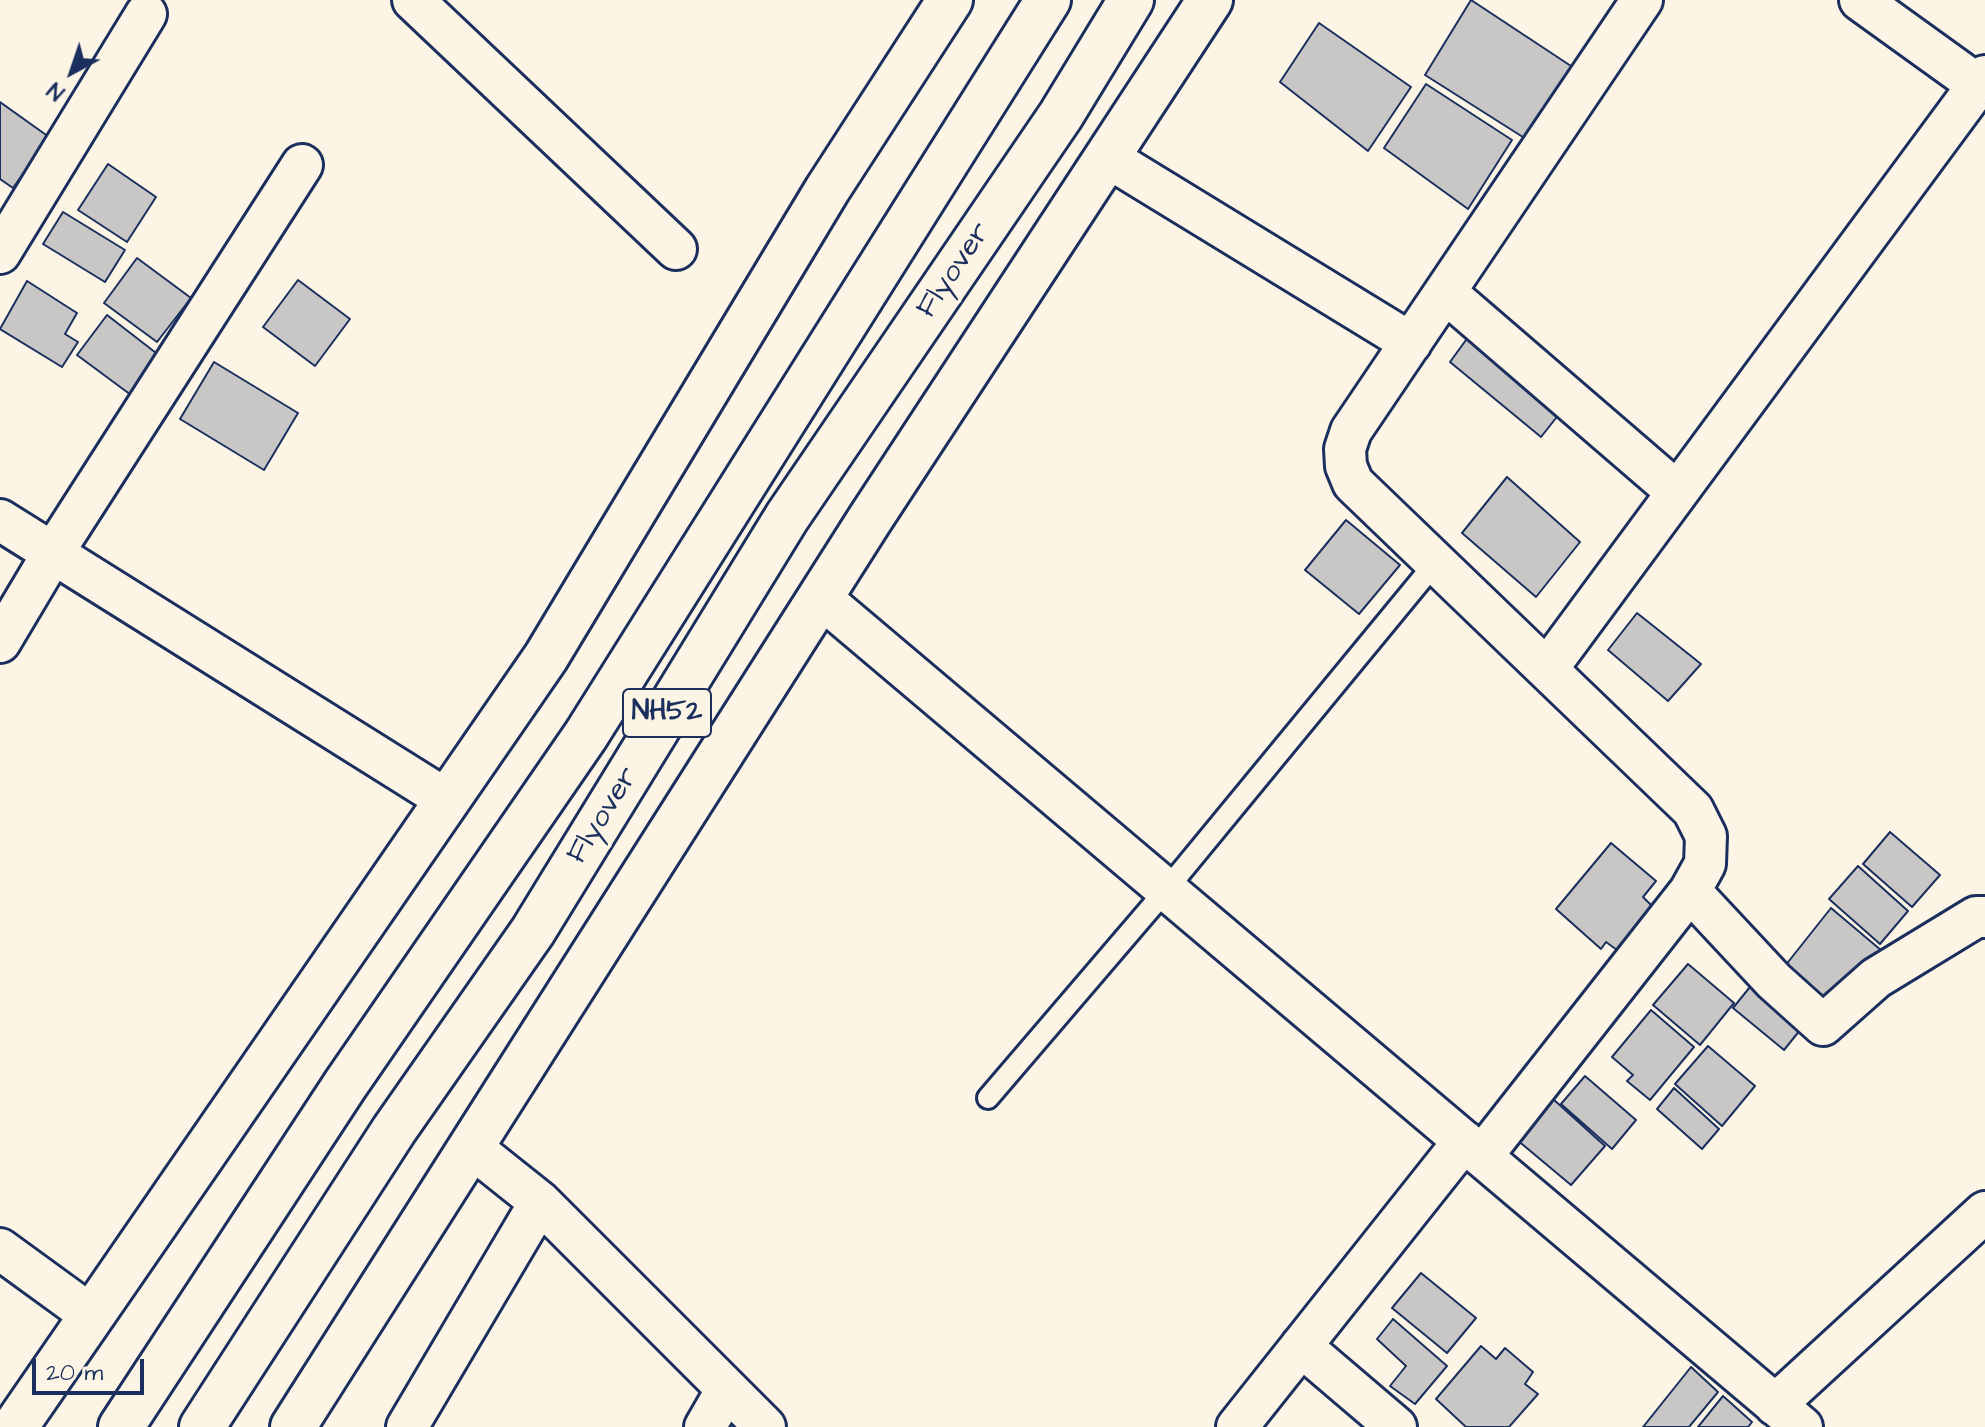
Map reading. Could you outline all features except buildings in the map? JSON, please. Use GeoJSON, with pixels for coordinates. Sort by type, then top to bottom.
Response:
{"type":"FeatureCollection","features":[{"type":"Feature","properties":{"kind":"main road"},"geometry":{"type":"LineString","coordinates":[[15,1427],[546,657],[827,190],[950,0]]}},
{"type":"Feature","properties":{"kind":"main road","name":"Flyover"},"geometry":{"type":"LineString","coordinates":[[121,1427],[345,1085],[586,735],[1048,0]]}},
{"type":"Feature","properties":{"kind":"main road","name":"Flyover"},"geometry":{"type":"LineString","coordinates":[[202,1427],[394,1130],[533,931],[787,517],[1061,115],[1131,0]]}},
{"type":"Feature","properties":{"kind":"main road"},"geometry":{"type":"LineString","coordinates":[[293,1427],[820,597],[1210,0]]}},
{"type":"Feature","properties":{"kind":"street"},"geometry":{"type":"LineString","coordinates":[[413,0],[676,249]]}},
{"type":"Feature","properties":{"kind":"street"},"geometry":{"type":"LineString","coordinates":[[1237,1427],[1301,1346],[1473,1149],[1690,891],[1705,864],[1706,836],[1693,810],[1353,483],[1346,466],[1345,449],[1351,431],[1642,0]]}},
{"type":"Feature","properties":{"kind":"street"},"geometry":{"type":"LineString","coordinates":[[1547,669],[1981,80],[1860,0]]}},
{"type":"Feature","properties":{"kind":"street"},"geometry":{"type":"LineString","coordinates":[[0,253],[146,14]]}},
{"type":"Feature","properties":{"kind":"street"},"geometry":{"type":"LineString","coordinates":[[1107,157],[1411,343]]}},
{"type":"Feature","properties":{"kind":"street"},"geometry":{"type":"LineString","coordinates":[[0,642],[53,553],[302,165]]}},
{"type":"Feature","properties":{"kind":"street"},"geometry":{"type":"LineString","coordinates":[[1445,292],[1677,492]]}},
{"type":"Feature","properties":{"kind":"street"},"geometry":{"type":"LineString","coordinates":[[0,520],[447,800]]}},
{"type":"Feature","properties":{"kind":"street"},"geometry":{"type":"LineString","coordinates":[[820,597],[1788,1416],[1985,1212]]}},
{"type":"Feature","properties":{"kind":"street"},"geometry":{"type":"LineString","coordinates":[[1690,891],[1774,981],[1823,1025],[1876,978],[1976,917],[1985,917]]}},
{"type":"Feature","properties":{"kind":"street"},"geometry":{"type":"LineString","coordinates":[[471,1147],[540,1202],[765,1427]]}},
{"type":"Feature","properties":{"kind":"street"},"geometry":{"type":"LineString","coordinates":[[407,1427],[540,1202]]}},
{"type":"Feature","properties":{"kind":"street"},"geometry":{"type":"LineString","coordinates":[[0,1249],[92,1316]]}},
{"type":"Feature","properties":{"kind":"street"},"geometry":{"type":"LineString","coordinates":[[1301,1346],[1396,1427]]}},
{"type":"Feature","properties":{"kind":"street"},"geometry":{"type":"LineString","coordinates":[[705,1427],[727,1389]]}},
{"type":"Feature","properties":{"kind":"lane"},"geometry":{"type":"LineString","coordinates":[[988,1098],[1166,890],[1436,562]]}}]}
